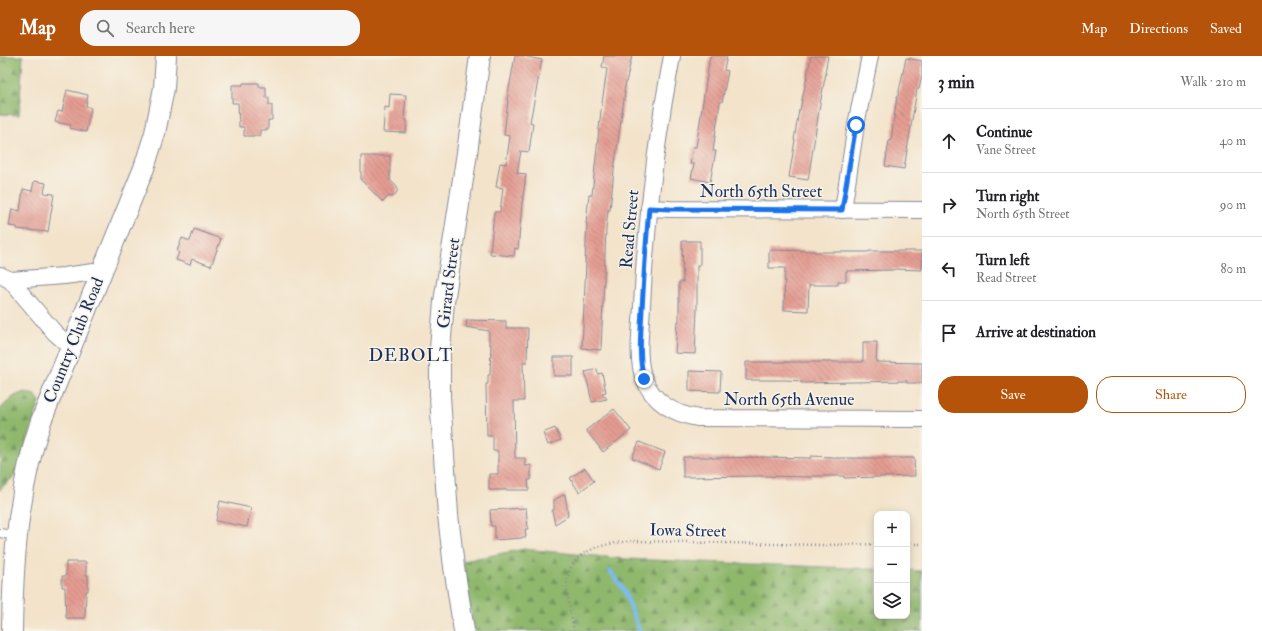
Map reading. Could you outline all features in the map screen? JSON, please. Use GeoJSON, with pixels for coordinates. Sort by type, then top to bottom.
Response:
{"type":"FeatureCollection","features":[{"type":"Feature","properties":{"kind":"street","name":"Country Club Road"},"geometry":{"type":"LineString","coordinates":[[12,631],[8,535],[20,508],[32,448],[41,421],[144,168],[164,88],[166,56]]}},
{"type":"Feature","properties":{"kind":"street","name":"Girard Street"},"geometry":{"type":"LineString","coordinates":[[464,631],[448,515],[440,397],[440,349],[444,302],[480,56]]}},
{"type":"Feature","properties":{"kind":"street","name":"Read Street"},"geometry":{"type":"LineString","coordinates":[[659,401],[644,379],[641,367],[640,351],[644,263],[649,208],[656,151],[672,56]]}},
{"type":"Feature","properties":{"kind":"street"},"geometry":{"type":"LineString","coordinates":[[842,210],[856,125],[870,56]]}},
{"type":"Feature","properties":{"kind":"street","name":"North 65th Street"},"geometry":{"type":"LineString","coordinates":[[649,208],[678,210],[922,210]]}},
{"type":"Feature","properties":{"kind":"street"},"geometry":{"type":"LineString","coordinates":[[5,278],[64,276],[102,271]]}},
{"type":"Feature","properties":{"kind":"street"},"geometry":{"type":"LineString","coordinates":[[5,278],[55,333],[71,347]]}},
{"type":"Feature","properties":{"kind":"street","name":"North 65th Avenue"},"geometry":{"type":"LineString","coordinates":[[659,401],[684,416],[698,418],[922,419]]}},
{"type":"Feature","properties":{"kind":"path","name":"Iowa Street"},"geometry":{"type":"LineString","coordinates":[[574,631],[567,587],[570,569],[582,554],[601,546],[635,541],[874,544]]}},
{"type":"Feature","properties":{"kind":"path"},"geometry":{"type":"LineString","coordinates":[[910,544],[922,544]]}},
{"type":"Feature","properties":{"kind":"green space"},"geometry":{"type":"Polygon","coordinates":[[[0,56],[23,56],[19,115],[0,114],[0,56]]]}},
{"type":"Feature","properties":{"kind":"green space"},"geometry":{"type":"Polygon","coordinates":[[[24,392],[35,395],[40,401],[17,474],[1,488],[0,491],[0,409],[13,397],[24,392]]]}},
{"type":"Feature","properties":{"kind":"green space"},"geometry":{"type":"Polygon","coordinates":[[[524,549],[626,559],[874,569],[874,619],[910,619],[910,570],[922,571],[922,631],[474,631],[463,561],[524,549]]]}},
{"type":"Feature","properties":{"kind":"building"},"geometry":{"type":"Polygon","coordinates":[[[515,56],[542,60],[530,122],[533,123],[529,152],[521,151],[517,173],[526,174],[518,249],[515,248],[514,256],[490,254],[494,212],[500,212],[503,188],[496,187],[500,163],[506,164],[510,136],[504,135],[507,100],[515,56]]]}},
{"type":"Feature","properties":{"kind":"building"},"geometry":{"type":"Polygon","coordinates":[[[604,56],[632,56],[624,91],[610,210],[608,210],[601,350],[582,348],[586,263],[586,223],[589,195],[592,195],[607,69],[602,67],[604,56]]]}},
{"type":"Feature","properties":{"kind":"building"},"geometry":{"type":"Polygon","coordinates":[[[710,56],[727,56],[724,70],[728,71],[722,102],[720,102],[713,151],[716,151],[710,182],[691,178],[694,164],[690,164],[693,147],[696,147],[710,56]]]}},
{"type":"Feature","properties":{"kind":"building"},"geometry":{"type":"Polygon","coordinates":[[[811,56],[828,56],[808,180],[789,177],[799,110],[811,56]]]}},
{"type":"Feature","properties":{"kind":"building"},"geometry":{"type":"Polygon","coordinates":[[[906,58],[922,61],[922,76],[919,89],[917,89],[904,169],[885,166],[889,141],[891,141],[897,96],[906,58]]]}},
{"type":"Feature","properties":{"kind":"building"},"geometry":{"type":"Polygon","coordinates":[[[243,83],[259,83],[259,87],[266,87],[266,98],[269,98],[269,105],[272,105],[272,120],[268,120],[268,130],[260,130],[260,136],[244,136],[244,127],[239,127],[238,103],[232,103],[232,85],[243,85],[243,83]]]}},
{"type":"Feature","properties":{"kind":"building"},"geometry":{"type":"Polygon","coordinates":[[[67,90],[88,95],[86,106],[91,108],[86,132],[70,128],[71,125],[55,122],[58,111],[62,112],[67,90]]]}},
{"type":"Feature","properties":{"kind":"building"},"geometry":{"type":"Polygon","coordinates":[[[390,94],[406,95],[404,119],[407,120],[406,133],[383,132],[385,107],[389,108],[390,94]]]}},
{"type":"Feature","properties":{"kind":"building"},"geometry":{"type":"Polygon","coordinates":[[[361,156],[390,156],[390,180],[397,187],[397,192],[393,197],[389,196],[383,202],[361,180],[361,156]]]}},
{"type":"Feature","properties":{"kind":"building"},"geometry":{"type":"Polygon","coordinates":[[[34,181],[46,183],[44,193],[54,194],[48,232],[17,229],[17,227],[9,226],[12,209],[20,211],[23,189],[32,191],[34,181]]]}},
{"type":"Feature","properties":{"kind":"building"},"geometry":{"type":"Polygon","coordinates":[[[194,229],[221,239],[211,266],[192,259],[190,265],[176,260],[179,252],[177,251],[182,238],[190,241],[194,229]]]}},
{"type":"Feature","properties":{"kind":"building"},"geometry":{"type":"Polygon","coordinates":[[[682,241],[700,241],[700,265],[697,265],[695,354],[675,353],[677,322],[679,322],[679,282],[683,282],[682,241]]]}},
{"type":"Feature","properties":{"kind":"building"},"geometry":{"type":"Polygon","coordinates":[[[769,250],[814,252],[922,251],[922,270],[895,269],[846,271],[846,281],[838,281],[838,285],[809,285],[808,311],[784,310],[785,268],[769,268],[769,250]]]}},
{"type":"Feature","properties":{"kind":"building"},"geometry":{"type":"Polygon","coordinates":[[[467,320],[506,321],[506,328],[528,328],[527,362],[523,362],[524,401],[514,401],[515,458],[525,458],[525,466],[531,465],[531,480],[528,480],[529,490],[489,490],[489,474],[498,474],[498,451],[493,451],[493,436],[487,436],[486,384],[488,384],[488,375],[490,375],[491,344],[489,344],[489,331],[466,327],[467,320]]]}},
{"type":"Feature","properties":{"kind":"building"},"geometry":{"type":"Polygon","coordinates":[[[863,342],[877,342],[876,362],[922,363],[922,383],[907,383],[907,381],[801,383],[801,381],[786,380],[746,380],[746,362],[863,362],[863,342]]]}},
{"type":"Feature","properties":{"kind":"building"},"geometry":{"type":"Polygon","coordinates":[[[554,357],[573,357],[573,376],[554,376],[554,357]]]}},
{"type":"Feature","properties":{"kind":"building"},"geometry":{"type":"Polygon","coordinates":[[[597,369],[598,374],[602,373],[606,392],[602,393],[607,399],[592,402],[585,371],[597,369]]]}},
{"type":"Feature","properties":{"kind":"building"},"geometry":{"type":"Polygon","coordinates":[[[689,371],[721,372],[720,392],[689,391],[689,371]]]}},
{"type":"Feature","properties":{"kind":"building"},"geometry":{"type":"Polygon","coordinates":[[[614,409],[631,430],[603,452],[586,430],[614,409]]]}},
{"type":"Feature","properties":{"kind":"building"},"geometry":{"type":"Polygon","coordinates":[[[555,428],[561,440],[548,445],[543,433],[555,428]]]}},
{"type":"Feature","properties":{"kind":"building"},"geometry":{"type":"Polygon","coordinates":[[[639,442],[665,452],[659,469],[632,458],[639,442]]]}},
{"type":"Feature","properties":{"kind":"building"},"geometry":{"type":"Polygon","coordinates":[[[811,456],[834,458],[914,458],[915,476],[844,478],[844,476],[683,477],[683,457],[811,458],[811,456]]]}},
{"type":"Feature","properties":{"kind":"building"},"geometry":{"type":"Polygon","coordinates":[[[585,468],[594,481],[579,492],[570,478],[585,468]]]}},
{"type":"Feature","properties":{"kind":"building"},"geometry":{"type":"Polygon","coordinates":[[[565,494],[568,516],[555,524],[552,511],[554,510],[554,500],[565,494]]]}},
{"type":"Feature","properties":{"kind":"building"},"geometry":{"type":"Polygon","coordinates":[[[220,501],[251,508],[247,527],[216,521],[220,501]]]}},
{"type":"Feature","properties":{"kind":"building"},"geometry":{"type":"Polygon","coordinates":[[[526,508],[528,529],[525,529],[526,537],[495,540],[495,526],[491,526],[490,510],[526,508]]]}},
{"type":"Feature","properties":{"kind":"building"},"geometry":{"type":"Polygon","coordinates":[[[66,562],[86,562],[88,591],[86,591],[85,618],[66,618],[65,587],[62,587],[62,576],[66,576],[66,562]]]}},
{"type":"Feature","properties":{"kind":"waterway"},"geometry":{"type":"LineString","coordinates":[[610,571],[624,590],[640,631]]}},
{"type":"Feature","properties":{"kind":"district","name":"DEBOLT"},"geometry":{"type":"Point","coordinates":[411,355]}},
{"type":"Feature","properties":{"kind":"route"},"geometry":{"type":"LineString","coordinates":[[644,379],[641,367],[640,351],[644,263],[649,208],[842,210],[856,125]]}}]}
